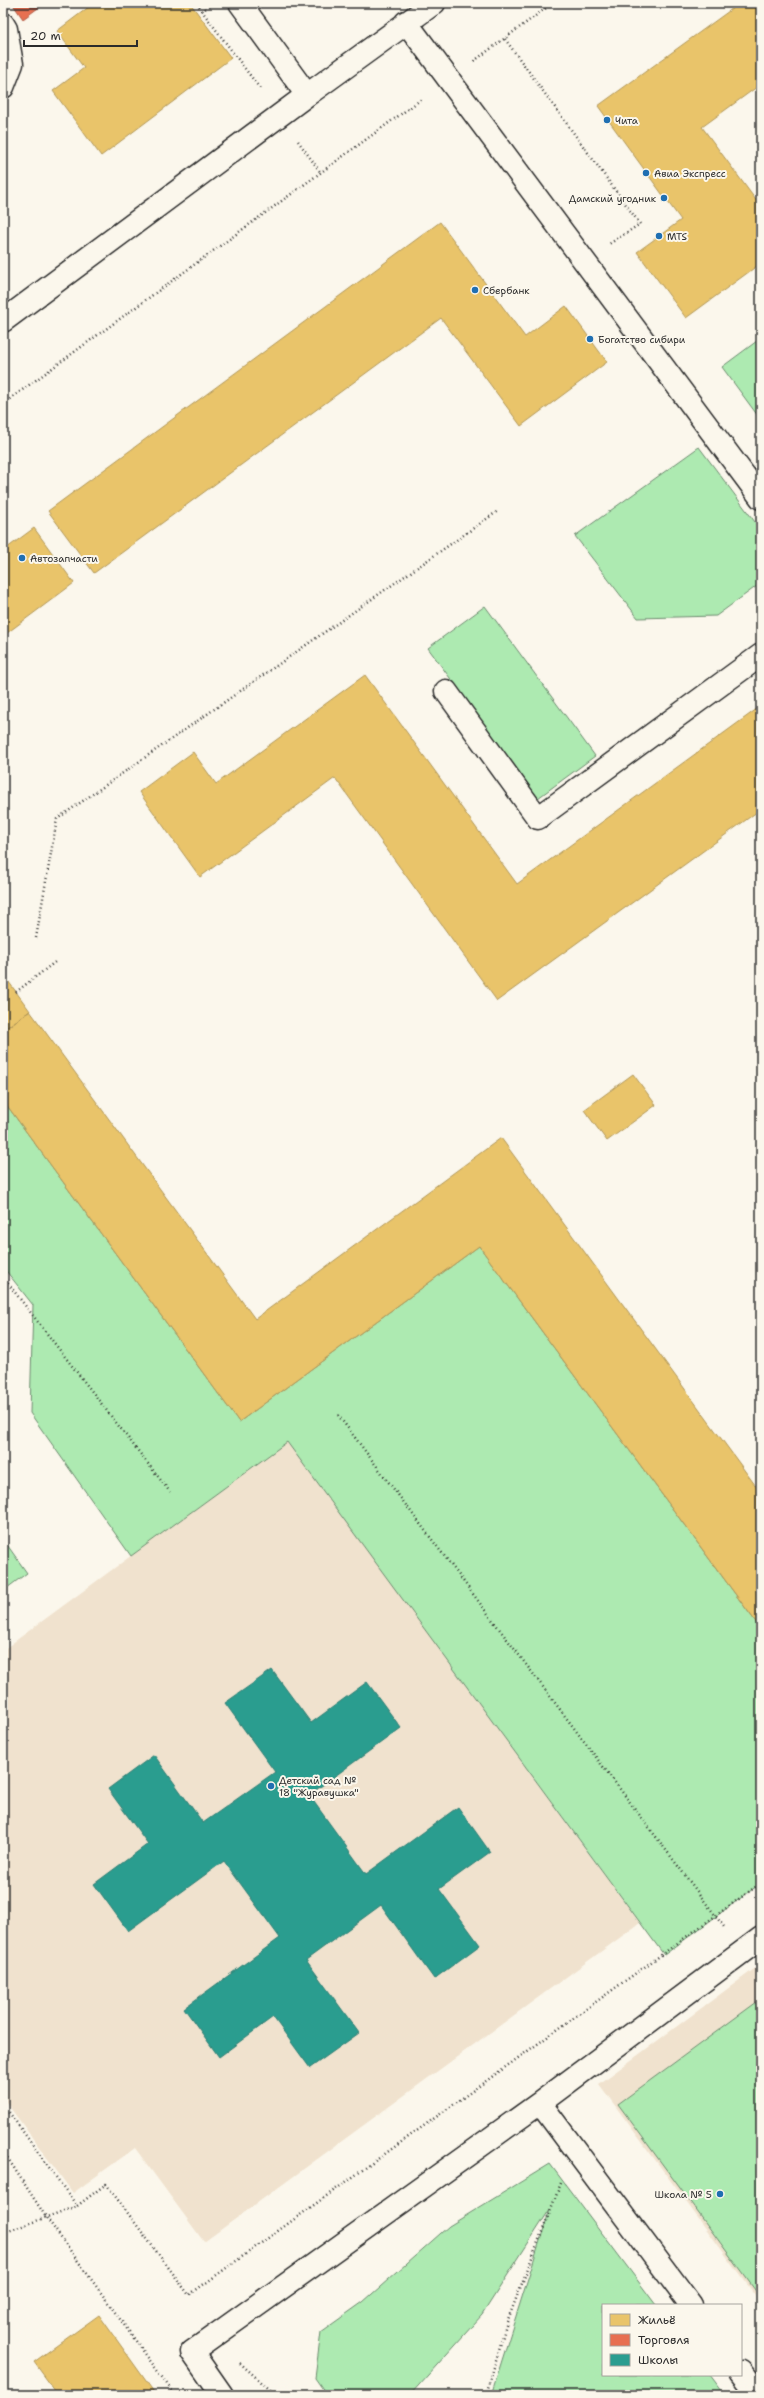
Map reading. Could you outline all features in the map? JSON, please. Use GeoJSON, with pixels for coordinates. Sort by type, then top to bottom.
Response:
{"type":"FeatureCollection","features":[{"type":"Feature","properties":{"kind":"street"},"geometry":{"type":"LineString","coordinates":[[240,3],[307,95]]}},
{"type":"Feature","properties":{"kind":"street"},"geometry":{"type":"LineString","coordinates":[[3,320],[406,22],[434,3]]}},
{"type":"Feature","properties":{"kind":"street"},"geometry":{"type":"LineString","coordinates":[[406,22],[761,498]]}},
{"type":"Feature","properties":{"kind":"street"},"geometry":{"type":"LineString","coordinates":[[3,24],[6,29],[12,64],[3,87]]}},
{"type":"Feature","properties":{"kind":"street"},"geometry":{"type":"LineString","coordinates":[[446,691],[538,818],[761,655]]}},
{"type":"Feature","properties":{"kind":"street"},"geometry":{"type":"LineString","coordinates":[[222,2395],[192,2352],[540,2103],[753,1944]]}},
{"type":"Feature","properties":{"kind":"street"},"geometry":{"type":"LineString","coordinates":[[540,2103],[690,2304]]}},
{"type":"Feature","properties":{"kind":"street"},"geometry":{"type":"LineString","coordinates":[[742,2373],[759,2395]]}},
{"type":"Feature","properties":{"kind":"path"},"geometry":{"type":"LineString","coordinates":[[197,3],[321,173]]}},
{"type":"Feature","properties":{"kind":"path"},"geometry":{"type":"LineString","coordinates":[[202,11],[212,3]]}},
{"type":"Feature","properties":{"kind":"path"},"geometry":{"type":"LineString","coordinates":[[3,404],[553,3]]}},
{"type":"Feature","properties":{"kind":"path"},"geometry":{"type":"LineString","coordinates":[[505,39],[640,224],[606,246]]}},
{"type":"Feature","properties":{"kind":"path"},"geometry":{"type":"LineString","coordinates":[[36,938],[57,819],[498,511]]}},
{"type":"Feature","properties":{"kind":"path"},"geometry":{"type":"LineString","coordinates":[[16,992],[55,962]]}},
{"type":"Feature","properties":{"kind":"path"},"geometry":{"type":"LineString","coordinates":[[3,1277],[170,1492]]}},
{"type":"Feature","properties":{"kind":"path"},"geometry":{"type":"LineString","coordinates":[[338,1415],[716,1917],[753,1944]]}},
{"type":"Feature","properties":{"kind":"path"},"geometry":{"type":"LineString","coordinates":[[3,2233],[77,2206],[106,2184],[190,2295],[716,1917],[761,1883]]}},
{"type":"Feature","properties":{"kind":"path"},"geometry":{"type":"LineString","coordinates":[[3,2115],[8,2111],[77,2206]]}},
{"type":"Feature","properties":{"kind":"path"},"geometry":{"type":"LineString","coordinates":[[3,2151],[46,2217],[175,2395]]}},
{"type":"Feature","properties":{"kind":"path"},"geometry":{"type":"LineString","coordinates":[[486,2395],[507,2322],[563,2178]]}},
{"type":"Feature","properties":{"kind":"path"},"geometry":{"type":"LineString","coordinates":[[211,2337],[276,2395]]}},
{"type":"Feature","properties":{"kind":"shaded area","name":"Детский сад № 18 \"Журавушка\""},"geometry":{"type":"Polygon","coordinates":[[[287,1441],[640,1923],[204,2242],[135,2148],[73,2193],[3,2098],[3,1650],[287,1441]]]}},
{"type":"Feature","properties":{"kind":"shaded area","name":"Школа № 5"},"geometry":{"type":"Polygon","coordinates":[[[761,1964],[761,2303],[599,2084],[761,1964]]]}},
{"type":"Feature","properties":{"kind":"green space"},"geometry":{"type":"Polygon","coordinates":[[[761,338],[761,420],[722,367],[761,338]]]}},
{"type":"Feature","properties":{"kind":"green space"},"geometry":{"type":"Polygon","coordinates":[[[699,447],[761,530],[761,583],[716,616],[638,618],[575,536],[699,447]]]}},
{"type":"Feature","properties":{"kind":"green space"},"geometry":{"type":"Polygon","coordinates":[[[485,606],[595,756],[538,798],[428,648],[485,606]]]}},
{"type":"Feature","properties":{"kind":"green space"},"geometry":{"type":"Polygon","coordinates":[[[3,1100],[239,1422],[479,1246],[761,1629],[761,1883],[664,1955],[287,1442],[131,1556],[30,1413],[33,1305],[3,1267],[3,1100]]]}},
{"type":"Feature","properties":{"kind":"green space"},"geometry":{"type":"Polygon","coordinates":[[[3,1539],[27,1573],[3,1591],[3,1539]]]}},
{"type":"Feature","properties":{"kind":"green space","name":"Школа № 5"},"geometry":{"type":"Polygon","coordinates":[[[761,1999],[761,2298],[618,2104],[761,1999]]]}},
{"type":"Feature","properties":{"kind":"green space"},"geometry":{"type":"Polygon","coordinates":[[[550,2164],[655,2304],[602,2304],[602,2376],[710,2376],[724,2395],[491,2395],[550,2209],[482,2315],[410,2395],[327,2395],[315,2378],[321,2332],[363,2302],[449,2226],[550,2164]]]}},
{"type":"Feature","properties":{"kind":"building: Жильё"},"geometry":{"type":"Polygon","coordinates":[[[94,3],[190,3],[231,58],[101,156],[53,91],[84,68],[57,31],[94,3]]]}},
{"type":"Feature","properties":{"kind":"building: Жильё"},"geometry":{"type":"Polygon","coordinates":[[[740,3],[761,3],[761,84],[702,127],[761,207],[761,263],[686,318],[637,252],[681,220],[598,106],[740,3]]]}},
{"type":"Feature","properties":{"kind":"building: Жильё"},"geometry":{"type":"Polygon","coordinates":[[[440,222],[525,337],[566,306],[607,362],[521,426],[441,318],[94,573],[48,511],[440,222]]]}},
{"type":"Feature","properties":{"kind":"building: Жильё"},"geometry":{"type":"Polygon","coordinates":[[[34,528],[74,583],[3,636],[3,551],[34,528]]]}},
{"type":"Feature","properties":{"kind":"building: Жильё"},"geometry":{"type":"Polygon","coordinates":[[[365,675],[517,884],[761,706],[761,809],[497,1001],[335,778],[200,877],[139,792],[193,752],[216,784],[365,675]]]}},
{"type":"Feature","properties":{"kind":"building: Жильё"},"geometry":{"type":"Polygon","coordinates":[[[3,974],[30,1011],[3,1030],[3,974]]]}},
{"type":"Feature","properties":{"kind":"building: Жильё"},"geometry":{"type":"Polygon","coordinates":[[[30,1011],[255,1319],[501,1138],[761,1493],[761,1629],[479,1246],[239,1422],[3,1100],[3,1030],[30,1011]]]}},
{"type":"Feature","properties":{"kind":"building: Жильё"},"geometry":{"type":"Polygon","coordinates":[[[633,1074],[656,1105],[607,1141],[584,1110],[633,1074]]]}},
{"type":"Feature","properties":{"kind":"building: Жильё"},"geometry":{"type":"Polygon","coordinates":[[[99,2315],[156,2395],[58,2395],[34,2362],[99,2315]]]}},
{"type":"Feature","properties":{"kind":"building: Торговля"},"geometry":{"type":"Polygon","coordinates":[[[12,3],[45,3],[23,19],[12,3]]]}},
{"type":"Feature","properties":{"kind":"building: Школы"},"geometry":{"type":"Polygon","coordinates":[[[272,1670],[311,1723],[367,1682],[401,1728],[309,1795],[366,1874],[458,1807],[490,1852],[439,1889],[480,1945],[434,1979],[381,1905],[306,1960],[359,2033],[310,2068],[273,2017],[219,2057],[184,2008],[280,1938],[224,1861],[128,1931],[94,1884],[148,1844],[108,1789],[154,1755],[203,1823],[275,1772],[225,1703],[272,1670]]]}},
{"type":"Feature","properties":{"kind":"place","name":"Чита"},"geometry":{"type":"Point","coordinates":[607,120]}},
{"type":"Feature","properties":{"kind":"place","name":"Авиа Экспресс"},"geometry":{"type":"Point","coordinates":[646,173]}},
{"type":"Feature","properties":{"kind":"place","name":"Дамский угодник"},"geometry":{"type":"Point","coordinates":[664,198]}},
{"type":"Feature","properties":{"kind":"place","name":"MTS"},"geometry":{"type":"Point","coordinates":[659,236]}},
{"type":"Feature","properties":{"kind":"place","name":"Сбербанк"},"geometry":{"type":"Point","coordinates":[475,290]}},
{"type":"Feature","properties":{"kind":"place","name":"Богатство сибири"},"geometry":{"type":"Point","coordinates":[590,339]}},
{"type":"Feature","properties":{"kind":"place","name":"Автозапчасти"},"geometry":{"type":"Point","coordinates":[22,558]}},
{"type":"Feature","properties":{"kind":"place","name":"Детский сад № 18 \"Журавушка\""},"geometry":{"type":"Point","coordinates":[271,1786]}},
{"type":"Feature","properties":{"kind":"place","name":"Школа № 5"},"geometry":{"type":"Point","coordinates":[720,2194]}}]}
